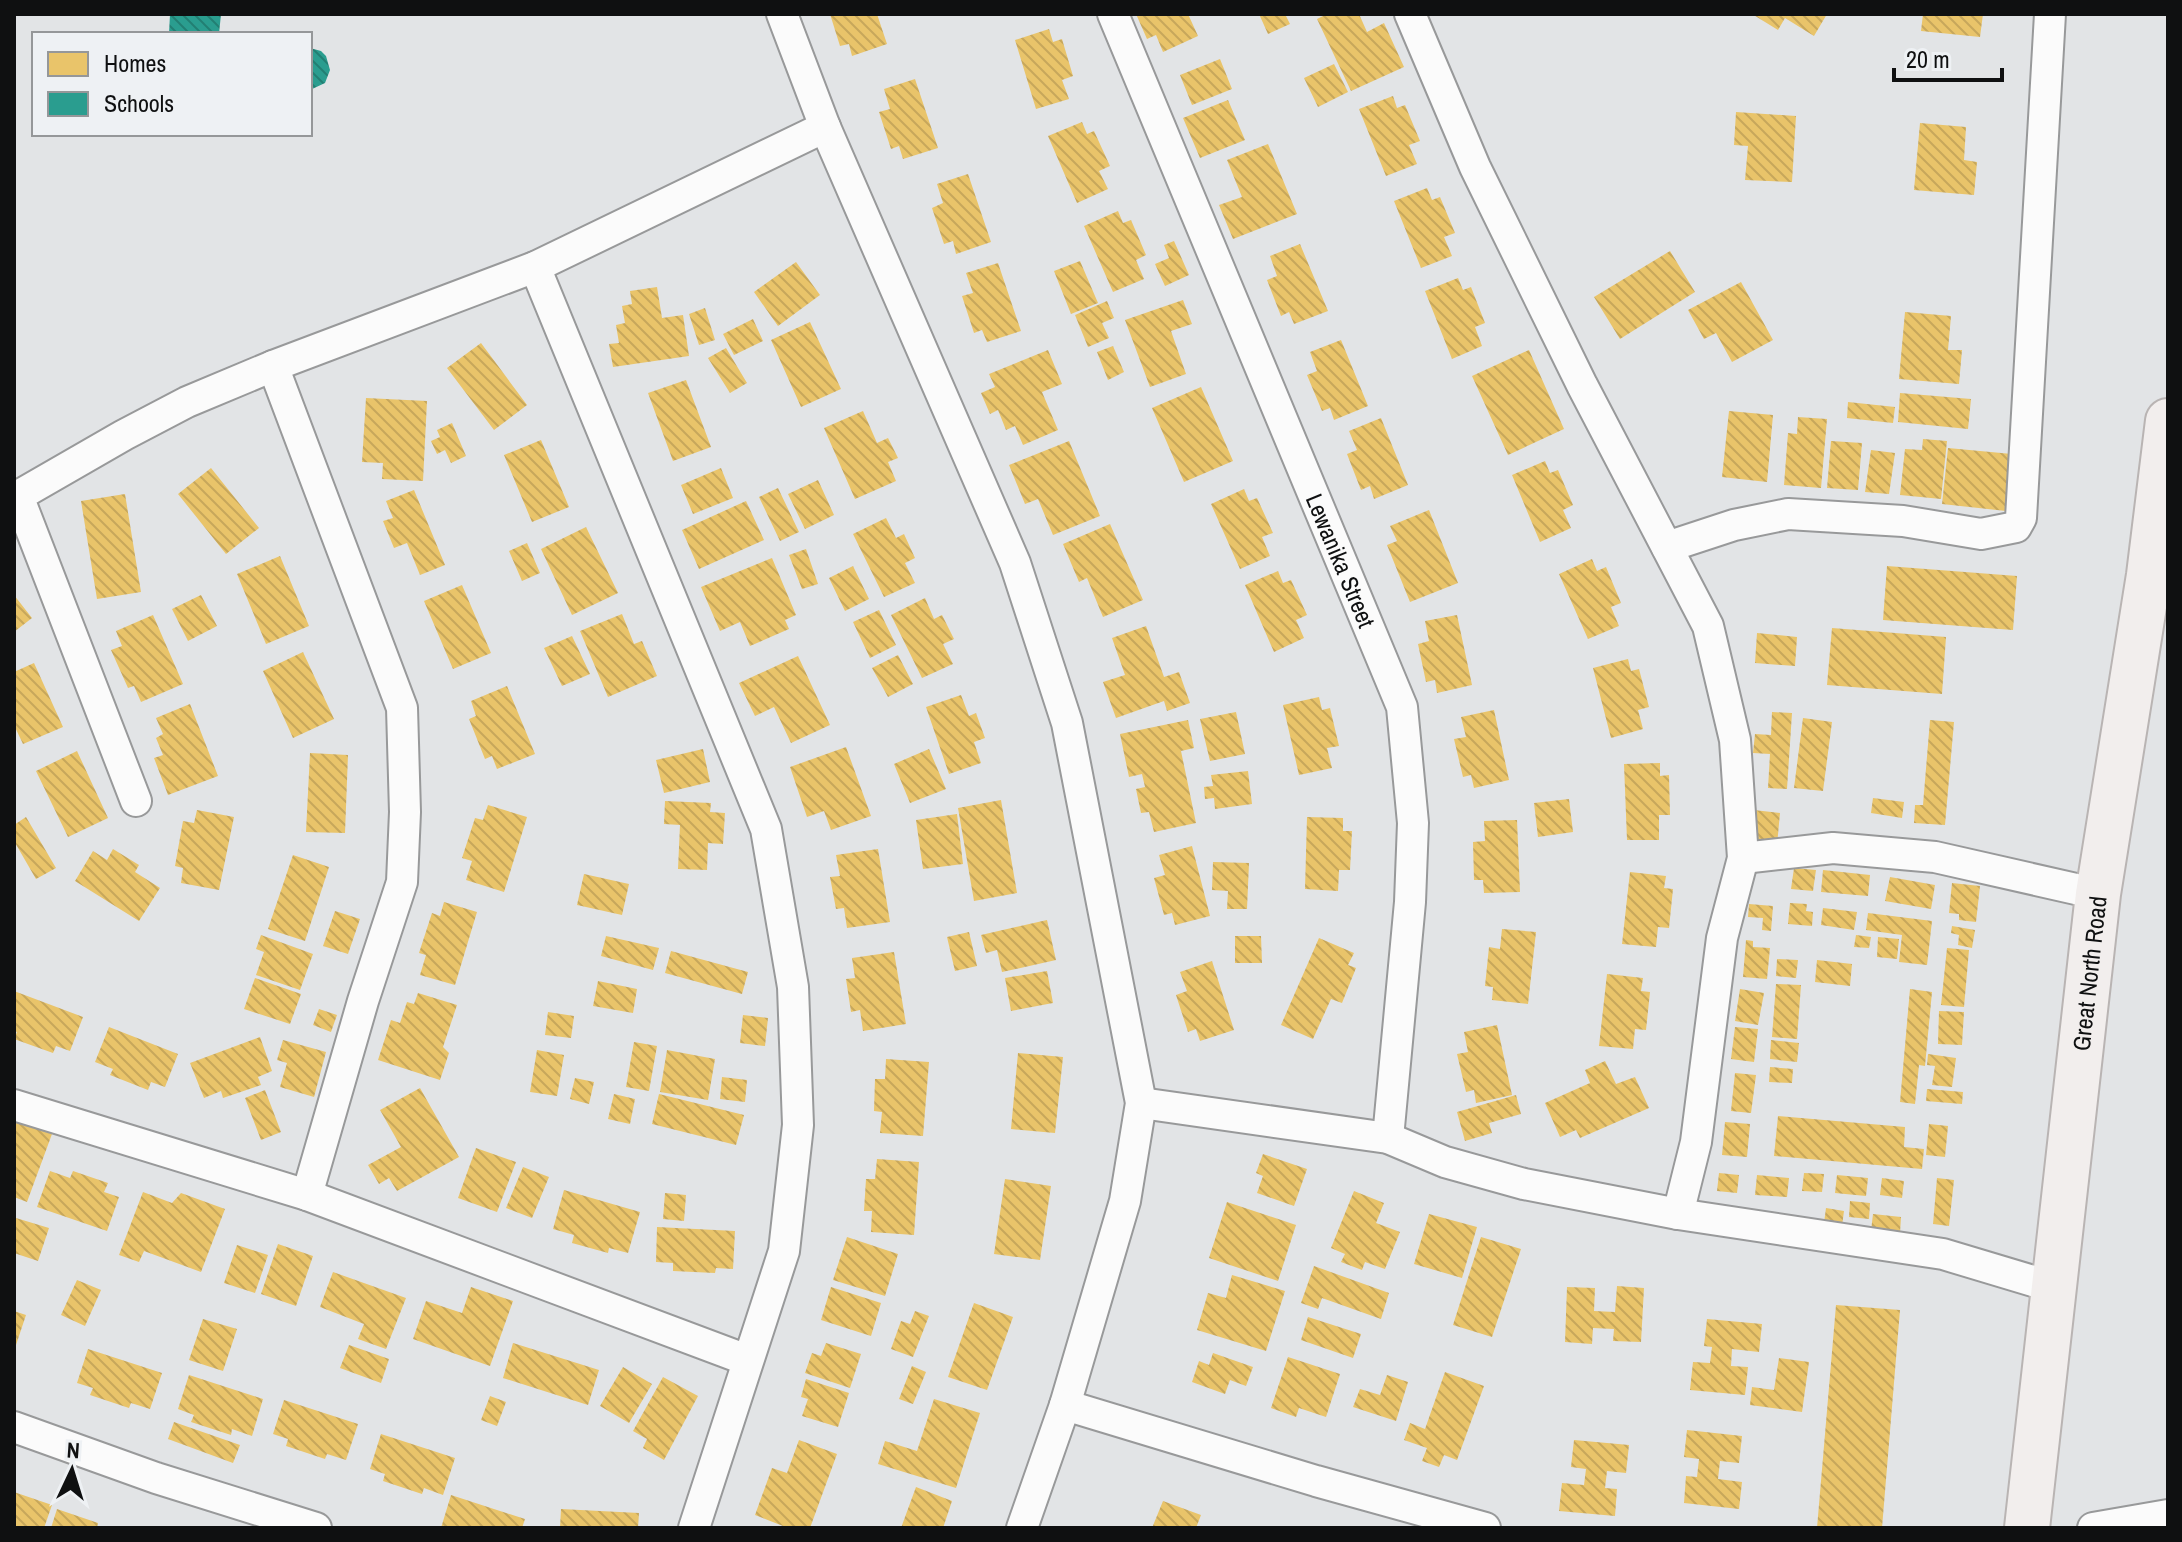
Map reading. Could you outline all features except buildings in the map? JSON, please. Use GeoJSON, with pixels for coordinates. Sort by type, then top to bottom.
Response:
{"type":"FeatureCollection","features":[{"type":"Feature","properties":{"kind":"highway","name":"Great North Road"},"geometry":{"type":"LineString","coordinates":[[2027,1528],[2098,894],[2149,575],[2168,421]]}},
{"type":"Feature","properties":{"kind":"street"},"geometry":{"type":"LineString","coordinates":[[782,14],[825,127],[1015,563],[1067,723],[1141,1103],[1125,1201],[1065,1405],[1022,1528]]}},
{"type":"Feature","properties":{"kind":"street","name":"Lewanika Street"},"geometry":{"type":"LineString","coordinates":[[1113,14],[1402,707],[1413,823],[1410,902],[1388,1138]]}},
{"type":"Feature","properties":{"kind":"street"},"geometry":{"type":"LineString","coordinates":[[1410,14],[1475,167],[1582,385],[1708,626],[1735,740],[1743,858],[1722,938],[1696,1142],[1678,1214]]}},
{"type":"Feature","properties":{"kind":"street"},"geometry":{"type":"LineString","coordinates":[[1667,547],[1734,525],[1788,514],[1903,521],[1981,534],[2016,527],[2021,518],[2050,14]]}},
{"type":"Feature","properties":{"kind":"street"},"geometry":{"type":"LineString","coordinates":[[136,801],[16,497],[187,402],[273,366],[535,267],[825,127]]}},
{"type":"Feature","properties":{"kind":"street"},"geometry":{"type":"LineString","coordinates":[[535,267],[766,829],[793,987],[798,1125],[784,1251],[694,1528]]}},
{"type":"Feature","properties":{"kind":"street"},"geometry":{"type":"LineString","coordinates":[[273,366],[402,708],[405,812],[402,882],[363,1001],[307,1195]]}},
{"type":"Feature","properties":{"kind":"street"},"geometry":{"type":"LineString","coordinates":[[1743,858],[1833,848],[1935,857],[2098,894]]}},
{"type":"Feature","properties":{"kind":"street"},"geometry":{"type":"LineString","coordinates":[[1141,1103],[1388,1138],[1445,1162],[1524,1184],[1678,1214],[1943,1254],[2053,1287]]}},
{"type":"Feature","properties":{"kind":"street"},"geometry":{"type":"LineString","coordinates":[[14,1105],[307,1195],[747,1360]]}},
{"type":"Feature","properties":{"kind":"street"},"geometry":{"type":"LineString","coordinates":[[1065,1405],[1485,1528]]}},
{"type":"Feature","properties":{"kind":"street"},"geometry":{"type":"LineString","coordinates":[[14,1427],[156,1478],[316,1528]]}},
{"type":"Feature","properties":{"kind":"street"},"geometry":{"type":"LineString","coordinates":[[2093,1528],[2168,1515]]}}]}
